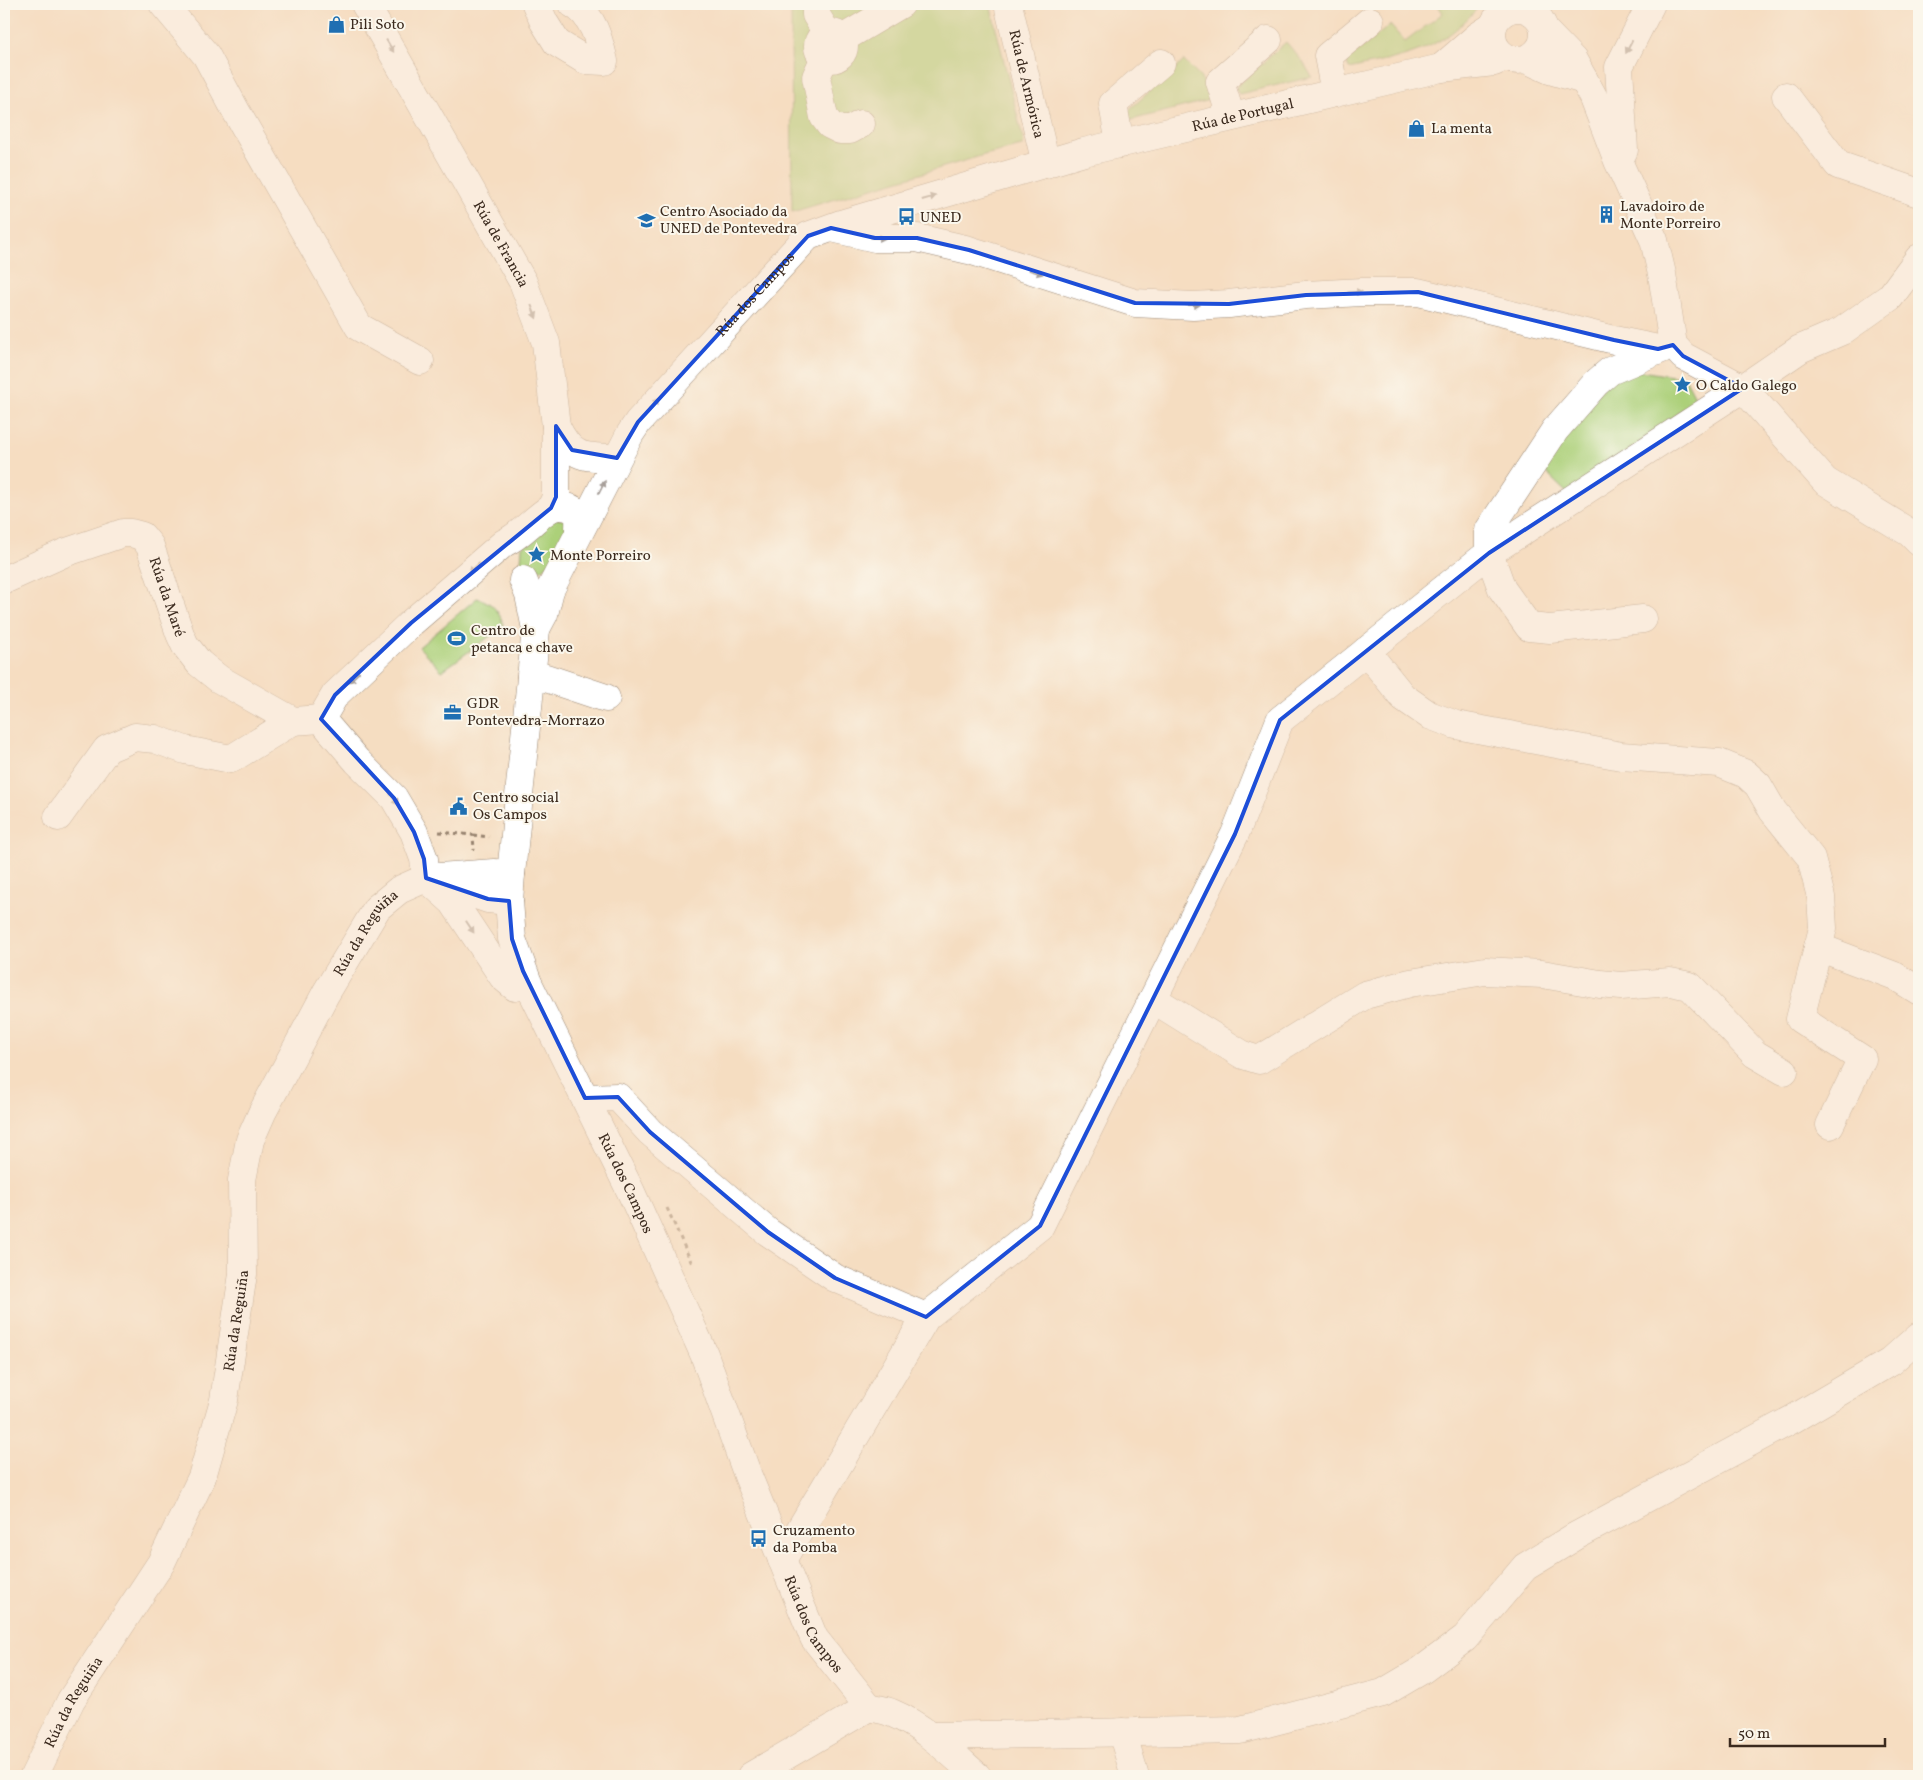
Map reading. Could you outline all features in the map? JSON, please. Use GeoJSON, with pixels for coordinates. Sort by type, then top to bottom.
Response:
{"type":"FeatureCollection","features":[{"type":"Feature","properties":{"kind":"street"},"geometry":{"type":"LineString","coordinates":[[163,4],[206,55],[359,327],[420,361]]}},
{"type":"Feature","properties":{"kind":"street","name":"Rúa de Francia"},"geometry":{"type":"LineString","coordinates":[[365,4],[523,282],[546,343],[556,426],[556,498],[551,508]]}},
{"type":"Feature","properties":{"kind":"street"},"geometry":{"type":"LineString","coordinates":[[536,4],[544,22],[557,42],[585,60],[604,61],[597,34],[580,8],[573,4]]}},
{"type":"Feature","properties":{"kind":"street"},"geometry":{"type":"LineString","coordinates":[[816,4],[816,15],[831,43]]}},
{"type":"Feature","properties":{"kind":"street"},"geometry":{"type":"LineString","coordinates":[[861,124],[850,130],[840,130],[830,125],[824,117],[816,77],[831,43],[900,4]]}},
{"type":"Feature","properties":{"kind":"street","name":"Rúa de Armórica"},"geometry":{"type":"LineString","coordinates":[[1008,4],[1046,164]]}},
{"type":"Feature","properties":{"kind":"street"},"geometry":{"type":"LineString","coordinates":[[1618,162],[1624,150],[1619,67],[1651,4]]}},
{"type":"Feature","properties":{"kind":"street"},"geometry":{"type":"LineString","coordinates":[[1584,80],[1550,70],[1496,49],[1493,43],[1499,15],[1507,10],[1526,8],[1540,17],[1573,60],[1593,96],[1618,162],[1654,240],[1662,274],[1673,345],[1683,356],[1743,388],[1825,481],[1910,533],[1919,542]]}},
{"type":"Feature","properties":{"kind":"street","name":"Rúa de Portugal"},"geometry":{"type":"LineString","coordinates":[[1440,68],[1478,36],[1499,15]]}},
{"type":"Feature","properties":{"kind":"street"},"geometry":{"type":"LineString","coordinates":[[1516,58],[1536,53],[1540,48],[1543,42],[1540,17]]}},
{"type":"Feature","properties":{"kind":"street"},"geometry":{"type":"LineString","coordinates":[[1335,93],[1328,56],[1370,21]]}},
{"type":"Feature","properties":{"kind":"street"},"geometry":{"type":"LineString","coordinates":[[1231,118],[1220,82],[1268,40]]}},
{"type":"Feature","properties":{"kind":"street","name":"Rúa de Portugal"},"geometry":{"type":"LineString","coordinates":[[1046,164],[1084,152],[1440,68],[1516,58]]}},
{"type":"Feature","properties":{"kind":"street"},"geometry":{"type":"LineString","coordinates":[[1120,144],[1113,104],[1161,63]]}},
{"type":"Feature","properties":{"kind":"street"},"geometry":{"type":"LineString","coordinates":[[1786,96],[1838,165],[1919,193]]}},
{"type":"Feature","properties":{"kind":"street","name":"Rúa dos Campos"},"geometry":{"type":"LineString","coordinates":[[580,531],[617,458],[638,422],[808,236],[1046,164]]}},
{"type":"Feature","properties":{"kind":"street"},"geometry":{"type":"LineString","coordinates":[[831,228],[874,238],[917,238],[969,250],[1135,303],[1212,305],[1306,295],[1418,292],[1614,340],[1658,349],[1673,345]]}},
{"type":"Feature","properties":{"kind":"street"},"geometry":{"type":"LineString","coordinates":[[782,1560],[926,1317],[1040,1226],[1235,834],[1280,720],[1489,553],[1800,349],[1842,331],[1890,296],[1919,258]]}},
{"type":"Feature","properties":{"kind":"street"},"geometry":{"type":"LineString","coordinates":[[1643,619],[1550,629],[1529,627],[1502,589],[1489,553],[1488,530],[1555,430],[1590,390],[1610,371],[1673,345]]}},
{"type":"Feature","properties":{"kind":"street"},"geometry":{"type":"LineString","coordinates":[[556,426],[567,446],[581,455],[617,458]]}},
{"type":"Feature","properties":{"kind":"street"},"geometry":{"type":"LineString","coordinates":[[321,719],[336,695],[411,624],[504,543],[513,539],[551,508],[566,506],[574,510],[579,520],[580,531],[559,572],[548,579],[540,581],[523,580],[517,575],[510,555],[513,539]]}},
{"type":"Feature","properties":{"kind":"street","name":"Rúa da Maré"},"geometry":{"type":"LineString","coordinates":[[4,580],[64,553],[123,533],[142,536],[150,546],[180,634],[195,659],[218,679],[293,721]]}},
{"type":"Feature","properties":{"kind":"street","name":"Rúa dos Campos"},"geometry":{"type":"LineString","coordinates":[[536,630],[544,614],[550,590],[559,572]]}},
{"type":"Feature","properties":{"kind":"street","name":"Rúa dos Campos"},"geometry":{"type":"LineString","coordinates":[[523,580],[529,595],[536,630],[510,874],[509,901],[512,939],[528,983],[631,1192],[704,1354],[748,1476],[814,1638],[869,1708]]}},
{"type":"Feature","properties":{"kind":"street"},"geometry":{"type":"LineString","coordinates":[[1366,651],[1403,697],[1429,715],[1456,725],[1621,756],[1719,764],[1746,774],[1758,785],[1772,811],[1811,858],[1821,897],[1822,928],[1800,1019],[1862,1059],[1830,1125]]}},
{"type":"Feature","properties":{"kind":"street"},"geometry":{"type":"LineString","coordinates":[[531,675],[546,678],[606,698]]}},
{"type":"Feature","properties":{"kind":"street"},"geometry":{"type":"LineString","coordinates":[[58,817],[107,749],[135,737],[155,739],[184,750],[231,759],[293,721],[321,719]]}},
{"type":"Feature","properties":{"kind":"street"},"geometry":{"type":"LineString","coordinates":[[321,719],[357,761],[394,798],[414,832],[424,859],[426,878],[453,902],[502,977],[515,987],[528,983]]}},
{"type":"Feature","properties":{"kind":"street","name":"Rúa da Reguiña"},"geometry":{"type":"LineString","coordinates":[[34,1776],[71,1700],[161,1563],[202,1477],[224,1400],[243,1274],[242,1180],[250,1140],[262,1113],[326,993],[377,908],[399,890],[426,878],[494,873],[510,874]]}},
{"type":"Feature","properties":{"kind":"street"},"geometry":{"type":"LineString","coordinates":[[426,878],[488,899],[509,901]]}},
{"type":"Feature","properties":{"kind":"street"},"geometry":{"type":"LineString","coordinates":[[1818,947],[1895,976],[1919,990]]}},
{"type":"Feature","properties":{"kind":"street"},"geometry":{"type":"LineString","coordinates":[[1153,999],[1243,1055],[1259,1060],[1365,995],[1410,983],[1485,971],[1542,974],[1621,986],[1670,982],[1690,986],[1755,1054],[1784,1070]]}},
{"type":"Feature","properties":{"kind":"street"},"geometry":{"type":"LineString","coordinates":[[586,1098],[618,1097],[650,1132],[768,1232],[835,1278],[926,1317]]}},
{"type":"Feature","properties":{"kind":"street"},"geometry":{"type":"LineString","coordinates":[[932,1736],[1240,1730],[1383,1693],[1422,1670],[1465,1638],[1525,1567],[1576,1536],[1793,1419],[1890,1362],[1919,1336]]}},
{"type":"Feature","properties":{"kind":"street"},"geometry":{"type":"LineString","coordinates":[[751,1776],[869,1708],[891,1712],[914,1724],[932,1736],[977,1776]]}},
{"type":"Feature","properties":{"kind":"street"},"geometry":{"type":"LineString","coordinates":[[1122,1732],[1135,1776]]}},
{"type":"Feature","properties":{"kind":"path"},"geometry":{"type":"LineString","coordinates":[[434,832],[498,838]]}},
{"type":"Feature","properties":{"kind":"path"},"geometry":{"type":"LineString","coordinates":[[473,835],[475,859]]}},
{"type":"Feature","properties":{"kind":"path"},"geometry":{"type":"LineString","coordinates":[[488,837],[488,844]]}},
{"type":"Feature","properties":{"kind":"highlighted area"},"geometry":{"type":"Polygon","coordinates":[[[831,228],[875,238],[917,238],[969,250],[1135,303],[1229,304],[1306,295],[1418,292],[1614,340],[1658,349],[1673,345],[1683,356],[1743,388],[1489,553],[1280,720],[1235,834],[1040,1226],[926,1317],[835,1278],[768,1232],[650,1132],[618,1097],[585,1098],[523,971],[512,939],[509,901],[488,899],[426,878],[424,859],[414,832],[394,798],[321,719],[335,695],[411,623],[551,508],[556,497],[556,426],[572,450],[617,458],[638,422],[808,236],[831,228]]]}},
{"type":"Feature","properties":{"kind":"green space"},"geometry":{"type":"Polygon","coordinates":[[[791,4],[990,4],[1024,143],[1022,146],[984,155],[792,212],[791,4]]]}},
{"type":"Feature","properties":{"kind":"green space"},"geometry":{"type":"Polygon","coordinates":[[[1437,4],[1480,4],[1452,32],[1425,48],[1411,54],[1349,69],[1346,61],[1390,25],[1405,42],[1443,13],[1437,4]]]}},
{"type":"Feature","properties":{"kind":"green space"},"geometry":{"type":"Polygon","coordinates":[[[1286,42],[1303,62],[1312,77],[1239,94],[1235,88],[1286,42]]]}},
{"type":"Feature","properties":{"kind":"green space"},"geometry":{"type":"Polygon","coordinates":[[[1184,61],[1200,77],[1214,99],[1123,122],[1121,117],[1184,61]]]}},
{"type":"Feature","properties":{"kind":"green space"},"geometry":{"type":"Polygon","coordinates":[[[1640,371],[1685,378],[1696,399],[1570,496],[1538,465],[1610,379],[1640,371]]]}},
{"type":"Feature","properties":{"kind":"green space"},"geometry":{"type":"Polygon","coordinates":[[[552,518],[565,520],[568,528],[554,559],[542,570],[528,567],[521,562],[522,547],[552,518]]]}},
{"type":"Feature","properties":{"kind":"green space","name":"Centro de petanca e chave"},"geometry":{"type":"Polygon","coordinates":[[[477,598],[487,602],[494,608],[504,626],[442,671],[419,647],[477,598]]]}},
{"type":"Feature","properties":{"kind":"place","name":"Pili Soto"},"geometry":{"type":"Point","coordinates":[336,24]}},
{"type":"Feature","properties":{"kind":"place","name":"La menta"},"geometry":{"type":"Point","coordinates":[1417,128]}},
{"type":"Feature","properties":{"kind":"place","name":"Lavadoiro de Monte Porreiro"},"geometry":{"type":"Point","coordinates":[1606,215]}},
{"type":"Feature","properties":{"kind":"place","name":"UNED"},"geometry":{"type":"Point","coordinates":[906,217]}},
{"type":"Feature","properties":{"kind":"place","name":"Centro Asociado da UNED de Pontevedra"},"geometry":{"type":"Point","coordinates":[646,220]}},
{"type":"Feature","properties":{"kind":"place","name":"O Caldo Galego"},"geometry":{"type":"Point","coordinates":[1682,385]}},
{"type":"Feature","properties":{"kind":"place","name":"Monte Porreiro"},"geometry":{"type":"Point","coordinates":[536,555]}},
{"type":"Feature","properties":{"kind":"place","name":"Centro de petanca e chave"},"geometry":{"type":"Point","coordinates":[457,639]}},
{"type":"Feature","properties":{"kind":"place","name":"GDR Pontevedra-Morrazo"},"geometry":{"type":"Point","coordinates":[453,712]}},
{"type":"Feature","properties":{"kind":"place","name":"Centro social Os Campos"},"geometry":{"type":"Point","coordinates":[459,806]}},
{"type":"Feature","properties":{"kind":"place","name":"Cruzamento da Pomba"},"geometry":{"type":"Point","coordinates":[759,1539]}}]}
